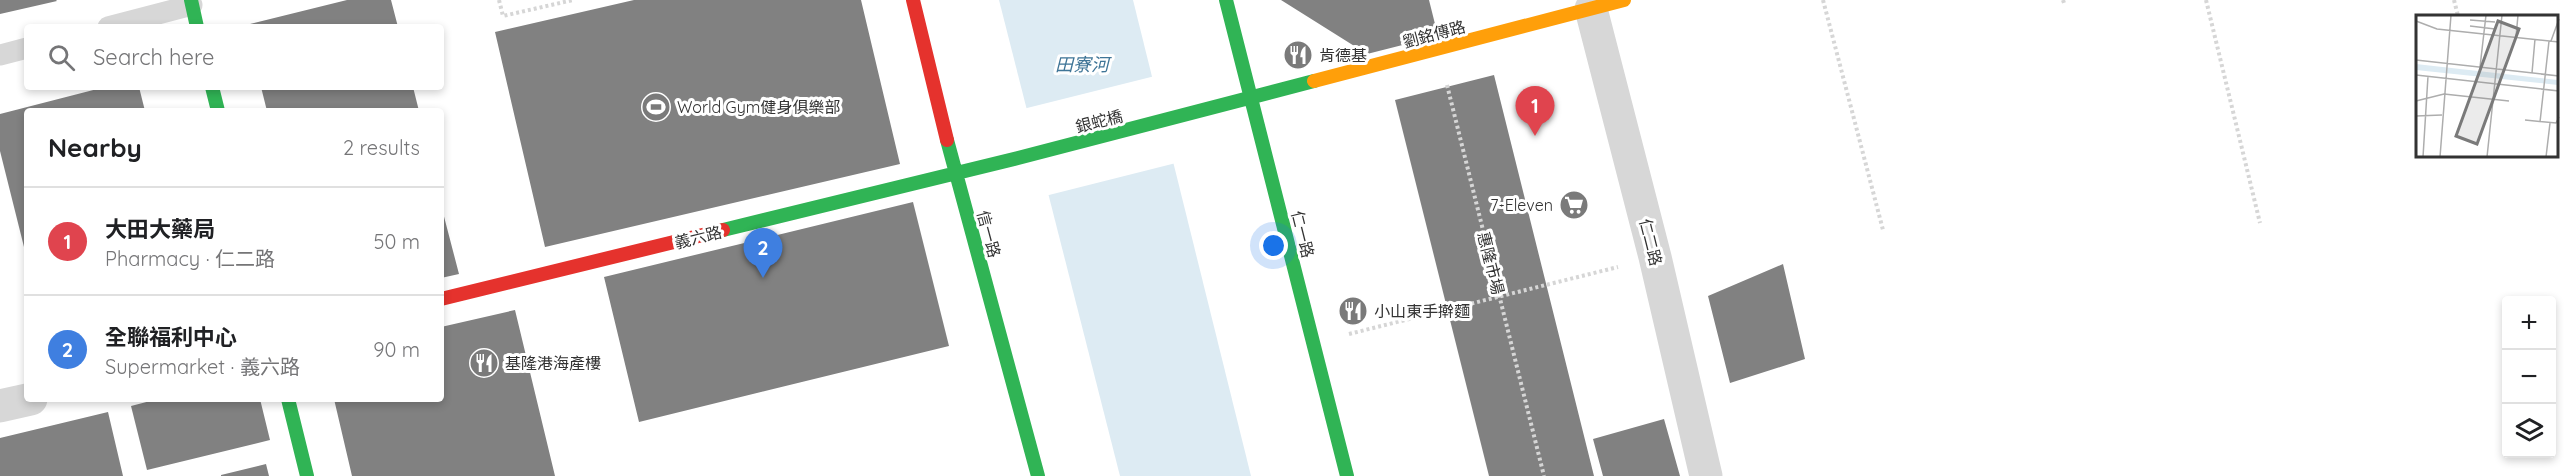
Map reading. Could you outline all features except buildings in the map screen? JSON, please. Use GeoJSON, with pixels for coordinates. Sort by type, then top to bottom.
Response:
{"type":"FeatureCollection","features":[{"type":"Feature","properties":{"kind":"street","name":"信一路"},"geometry":{"type":"LineString","coordinates":[[913,0],[955,174],[1038,476]]}},
{"type":"Feature","properties":{"kind":"street","name":"仁一路"},"geometry":{"type":"LineString","coordinates":[[1226,0],[1347,476]]}},
{"type":"Feature","properties":{"kind":"street","name":"劉銘傳路"},"geometry":{"type":"LineString","coordinates":[[1251,99],[1438,50],[1589,4],[1624,0]]}},
{"type":"Feature","properties":{"kind":"street"},"geometry":{"type":"LineString","coordinates":[[191,3],[196,24]]}},
{"type":"Feature","properties":{"kind":"street","name":"仁二路"},"geometry":{"type":"LineString","coordinates":[[1589,4],[1655,257],[1706,476]]}},
{"type":"Feature","properties":{"kind":"street"},"geometry":{"type":"LineString","coordinates":[[213,90],[217,108]]}},
{"type":"Feature","properties":{"kind":"street","name":"銀蛇橋"},"geometry":{"type":"LineString","coordinates":[[955,174],[1251,99]]}},
{"type":"Feature","properties":{"kind":"street","name":"義六路"},"geometry":{"type":"LineString","coordinates":[[444,298],[955,174]]}},
{"type":"Feature","properties":{"kind":"street"},"geometry":{"type":"LineString","coordinates":[[0,406],[24,401]]}},
{"type":"Feature","properties":{"kind":"street"},"geometry":{"type":"LineString","coordinates":[[289,402],[307,476]]}},
{"type":"Feature","properties":{"kind":"lane"},"geometry":{"type":"LineString","coordinates":[[118,24],[191,3]]}},
{"type":"Feature","properties":{"kind":"lane"},"geometry":{"type":"LineString","coordinates":[[0,55],[24,49]]}},
{"type":"Feature","properties":{"kind":"path"},"geometry":{"type":"LineString","coordinates":[[499,0],[503,16],[573,0]]}},
{"type":"Feature","properties":{"kind":"path"},"geometry":{"type":"LineString","coordinates":[[1823,0],[1883,230]]}},
{"type":"Feature","properties":{"kind":"path"},"geometry":{"type":"LineString","coordinates":[[2206,0],[2260,223]]}},
{"type":"Feature","properties":{"kind":"path"},"geometry":{"type":"LineString","coordinates":[[2454,0],[2458,15]]}},
{"type":"Feature","properties":{"kind":"path","name":"惠隆市場"},"geometry":{"type":"LineString","coordinates":[[1438,50],[1544,476]]}},
{"type":"Feature","properties":{"kind":"path"},"geometry":{"type":"LineString","coordinates":[[1313,343],[1655,257]]}},
{"type":"Feature","properties":{"kind":"water","name":"田寮河"},"geometry":{"type":"Polygon","coordinates":[[[999,0],[1133,0],[1251,476],[1120,476],[999,0]]]}},
{"type":"Feature","properties":{"kind":"pier"},"geometry":{"type":"Polygon","coordinates":[[[1155,76],[1176,163],[1045,196],[1023,109],[1155,76]]]}},
{"type":"Feature","properties":{"kind":"traffic: fast"},"geometry":{"type":"LineString","coordinates":[[191,0],[196,24]]}},
{"type":"Feature","properties":{"kind":"traffic: fast"},"geometry":{"type":"LineString","coordinates":[[1226,0],[1347,476]]}},
{"type":"Feature","properties":{"kind":"traffic: fast"},"geometry":{"type":"LineString","coordinates":[[723,230],[1018,158],[1314,81]]}},
{"type":"Feature","properties":{"kind":"traffic: fast"},"geometry":{"type":"LineString","coordinates":[[213,90],[217,108]]}},
{"type":"Feature","properties":{"kind":"traffic: fast"},"geometry":{"type":"LineString","coordinates":[[947,140],[1038,476]]}},
{"type":"Feature","properties":{"kind":"traffic: fast"},"geometry":{"type":"LineString","coordinates":[[289,402],[307,476]]}},
{"type":"Feature","properties":{"kind":"traffic: slow"},"geometry":{"type":"LineString","coordinates":[[1314,81],[1624,0]]}},
{"type":"Feature","properties":{"kind":"traffic: jam"},"geometry":{"type":"LineString","coordinates":[[913,0],[947,140]]}},
{"type":"Feature","properties":{"kind":"traffic: jam"},"geometry":{"type":"LineString","coordinates":[[444,298],[723,230]]}},
{"type":"Feature","properties":{"kind":"place","name":"肯德基"},"geometry":{"type":"Point","coordinates":[1298,55]}},
{"type":"Feature","properties":{"kind":"place","name":"World Gym健身俱樂部"},"geometry":{"type":"Point","coordinates":[656,107]}},
{"type":"Feature","properties":{"kind":"place","name":"大田大藥局"},"geometry":{"type":"Point","coordinates":[1535,136]}},
{"type":"Feature","properties":{"kind":"place","name":"7-Eleven"},"geometry":{"type":"Point","coordinates":[1574,205]}},
{"type":"Feature","properties":{"kind":"place","name":"全聯福利中心"},"geometry":{"type":"Point","coordinates":[763,278]}},
{"type":"Feature","properties":{"kind":"place","name":"小山東手擀麵"},"geometry":{"type":"Point","coordinates":[1353,311]}},
{"type":"Feature","properties":{"kind":"place","name":"基隆港海產樓"},"geometry":{"type":"Point","coordinates":[484,363]}}]}
